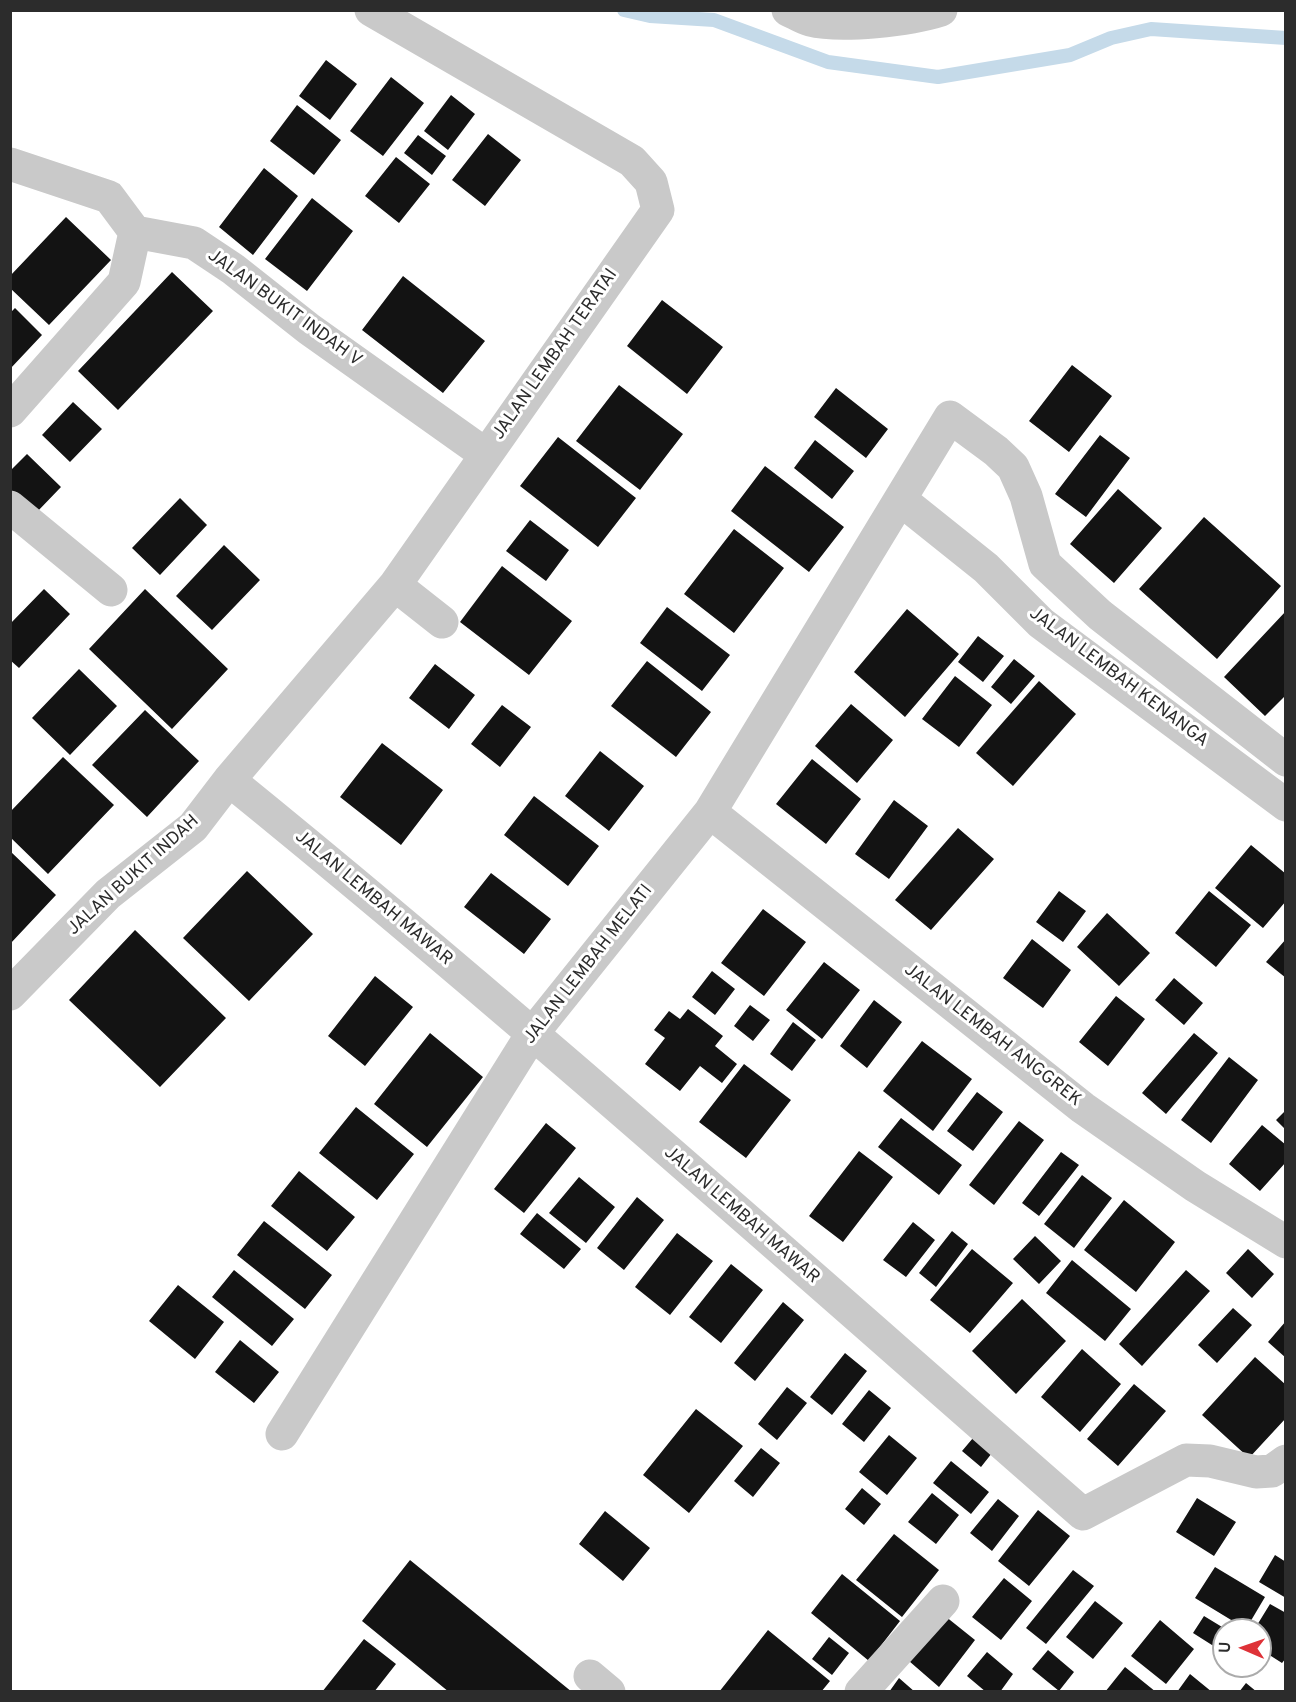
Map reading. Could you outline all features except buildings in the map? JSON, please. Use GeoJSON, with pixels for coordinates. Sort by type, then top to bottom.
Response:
{"type":"FeatureCollection","features":[{"type":"Feature","properties":{"kind":"street","name":"JALAN LEMBAH TERATAI"},"geometry":{"type":"LineString","coordinates":[[229,780],[395,585],[658,210],[651,182],[632,160],[371,10]]}},
{"type":"Feature","properties":{"kind":"street"},"geometry":{"type":"LineString","coordinates":[[788,10],[811,20],[853,23],[920,17],[941,10]]}},
{"type":"Feature","properties":{"kind":"street"},"geometry":{"type":"LineString","coordinates":[[10,164],[109,197],[135,232],[124,282],[10,411]]}},
{"type":"Feature","properties":{"kind":"street","name":"JALAN BUKIT INDAH V"},"geometry":{"type":"LineString","coordinates":[[135,232],[194,243],[233,269],[309,329],[485,454]]}},
{"type":"Feature","properties":{"kind":"street","name":"JALAN LEMBAH MELATI"},"geometry":{"type":"LineString","coordinates":[[282,1434],[532,1034],[710,812],[950,417],[996,451],[1013,467],[1026,496],[1045,564],[1100,615],[1286,760]]}},
{"type":"Feature","properties":{"kind":"street","name":"JALAN LEMBAH KENANGA"},"geometry":{"type":"LineString","coordinates":[[901,500],[986,568],[1041,623],[1286,805]]}},
{"type":"Feature","properties":{"kind":"street"},"geometry":{"type":"LineString","coordinates":[[10,507],[111,590]]}},
{"type":"Feature","properties":{"kind":"street"},"geometry":{"type":"LineString","coordinates":[[395,585],[442,622]]}},
{"type":"Feature","properties":{"kind":"street","name":"JALAN BUKIT INDAH"},"geometry":{"type":"LineString","coordinates":[[10,994],[108,894],[193,827],[229,780]]}},
{"type":"Feature","properties":{"kind":"street","name":"JALAN LEMBAH MAWAR"},"geometry":{"type":"LineString","coordinates":[[229,780],[375,899],[1083,1514],[1186,1460],[1210,1461],[1256,1472],[1272,1471],[1286,1461]]}},
{"type":"Feature","properties":{"kind":"street","name":"JALAN LEMBAH ANGGREK"},"geometry":{"type":"LineString","coordinates":[[710,812],[1083,1108],[1195,1186],[1286,1242]]}},
{"type":"Feature","properties":{"kind":"street"},"geometry":{"type":"LineString","coordinates":[[861,1692],[943,1601]]}},
{"type":"Feature","properties":{"kind":"waterway"},"geometry":{"type":"LineString","coordinates":[[624,10],[650,16],[714,20],[828,62],[938,77],[1070,55],[1111,38],[1151,29],[1286,38]]}}]}
